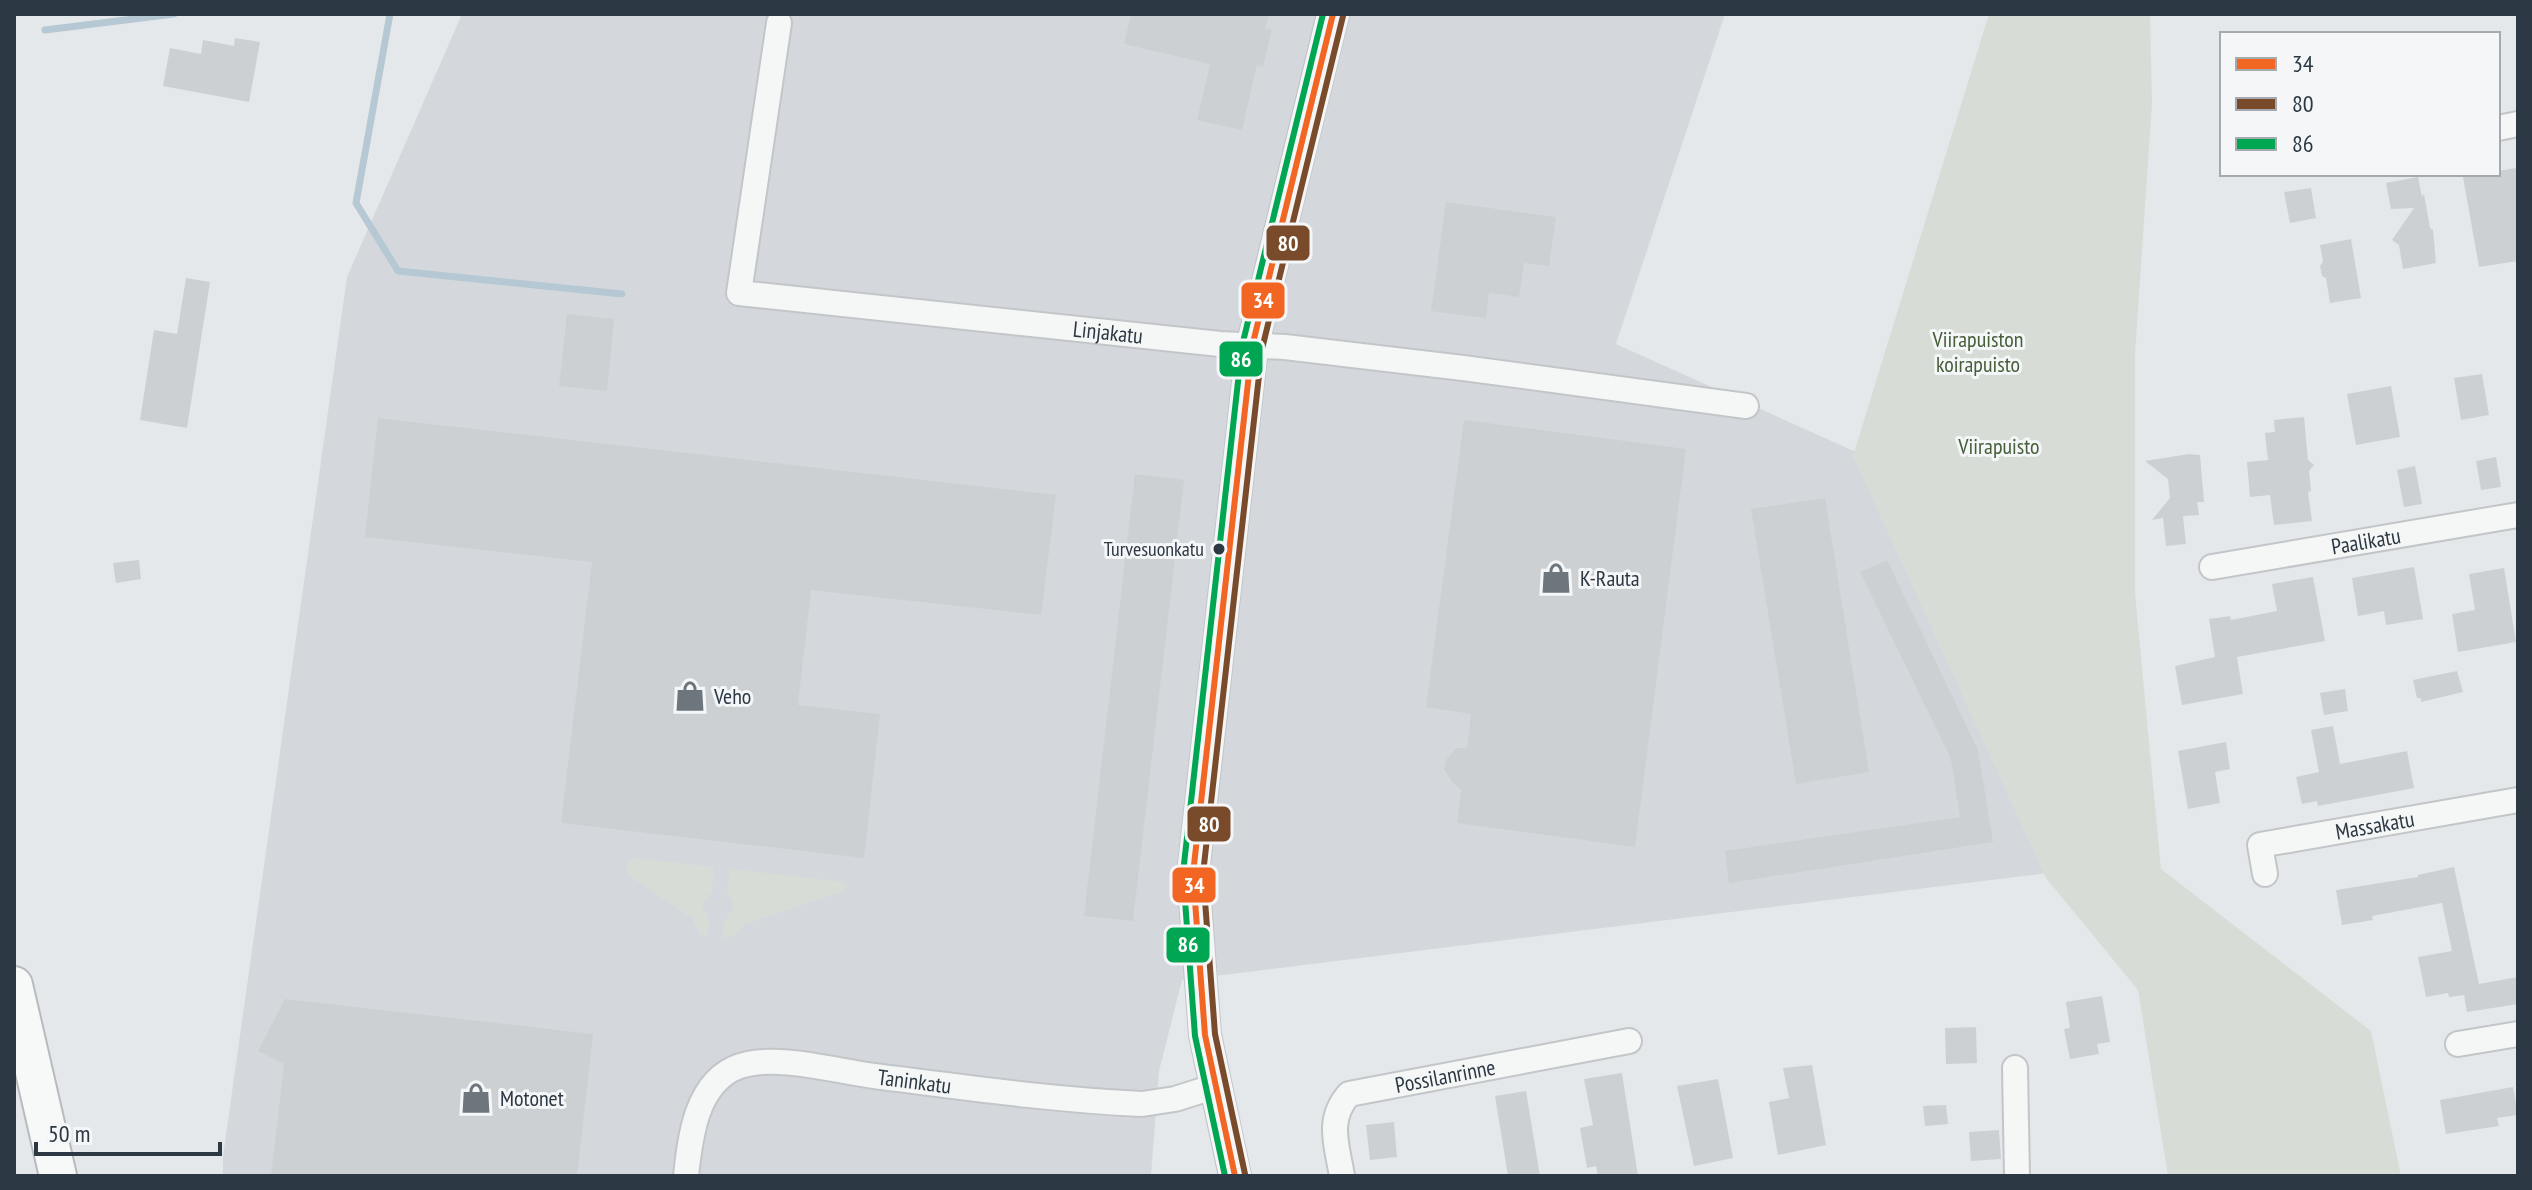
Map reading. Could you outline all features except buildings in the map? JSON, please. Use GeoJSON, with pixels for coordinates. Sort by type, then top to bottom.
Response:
{"type":"FeatureCollection","features":[{"type":"Feature","properties":{"kind":"highway"},"geometry":{"type":"LineString","coordinates":[[14,985],[58,1176]]}},
{"type":"Feature","properties":{"kind":"main road"},"geometry":{"type":"LineString","coordinates":[[1235,1176],[1205,1035],[1193,874],[1252,347],[1333,14]]}},
{"type":"Feature","properties":{"kind":"street","name":"Linjakatu"},"geometry":{"type":"LineString","coordinates":[[779,23],[739,293],[1252,347],[1285,347],[1746,406]]}},
{"type":"Feature","properties":{"kind":"street","name":"Paalikatu"},"geometry":{"type":"LineString","coordinates":[[2212,567],[2518,515]]}},
{"type":"Feature","properties":{"kind":"street","name":"Massakatu"},"geometry":{"type":"LineString","coordinates":[[2265,874],[2260,845],[2518,800]]}},
{"type":"Feature","properties":{"kind":"street"},"geometry":{"type":"LineString","coordinates":[[2458,1044],[2518,1034]]}},
{"type":"Feature","properties":{"kind":"street","name":"Possilanrinne"},"geometry":{"type":"LineString","coordinates":[[1342,1176],[1334,1129],[1340,1104],[1349,1094],[1629,1041]]}},
{"type":"Feature","properties":{"kind":"street","name":"Taninkatu"},"geometry":{"type":"LineString","coordinates":[[686,1176],[693,1127],[709,1092],[738,1067],[761,1063],[786,1063],[874,1076],[1142,1104],[1175,1099],[1216,1086]]}},
{"type":"Feature","properties":{"kind":"street"},"geometry":{"type":"LineString","coordinates":[[2015,1068],[2017,1176]]}},
{"type":"Feature","properties":{"kind":"shaded area"},"geometry":{"type":"Polygon","coordinates":[[[462,14],[1725,14],[1616,344],[1856,452],[2048,873],[1182,980],[1159,1071],[1151,1176],[223,1176],[223,1156],[347,277],[462,14]]]}},
{"type":"Feature","properties":{"kind":"green space","name":"Viirapuisto"},"geometry":{"type":"Polygon","coordinates":[[[1989,14],[2150,14],[2152,104],[2135,354],[2135,593],[2161,869],[2371,1031],[2401,1176],[2168,1176],[2138,990],[2046,878],[1853,456],[1989,14]]]}},
{"type":"Feature","properties":{"kind":"green space"},"geometry":{"type":"Polygon","coordinates":[[[633,858],[713,867],[712,894],[707,895],[702,908],[709,919],[708,935],[701,935],[693,919],[627,874],[627,862],[633,858]]]}},
{"type":"Feature","properties":{"kind":"green space"},"geometry":{"type":"Polygon","coordinates":[[[730,869],[843,882],[847,885],[841,892],[745,924],[733,936],[726,938],[723,936],[724,922],[734,907],[727,894],[730,869]]]}},
{"type":"Feature","properties":{"kind":"waterway"},"geometry":{"type":"LineString","coordinates":[[45,30],[174,14]]}},
{"type":"Feature","properties":{"kind":"waterway"},"geometry":{"type":"LineString","coordinates":[[390,14],[356,203],[398,271],[622,294]]}},
{"type":"Feature","properties":{"kind":"transit line","name":"86"},"geometry":{"type":"LineString","coordinates":[[1225,1176],[1195,1036],[1183,873],[1242,346],[1323,14]]}},
{"type":"Feature","properties":{"kind":"transit line","name":"34"},"geometry":{"type":"LineString","coordinates":[[1235,1176],[1205,1035],[1193,874],[1252,347],[1333,14]]}},
{"type":"Feature","properties":{"kind":"transit line","name":"80"},"geometry":{"type":"LineString","coordinates":[[1245,1174],[1215,1034],[1203,874],[1262,349],[1343,16]]}},
{"type":"Feature","properties":{"kind":"place","name":"Turvesuonkatu"},"geometry":{"type":"Point","coordinates":[1219,549]}},
{"type":"Feature","properties":{"kind":"place","name":"K-Rauta"},"geometry":{"type":"Point","coordinates":[1556,578]}},
{"type":"Feature","properties":{"kind":"place","name":"Veho"},"geometry":{"type":"Point","coordinates":[690,696]}},
{"type":"Feature","properties":{"kind":"place","name":"Motonet"},"geometry":{"type":"Point","coordinates":[476,1098]}},
{"type":"Feature","properties":{"kind":"park label","name":"Viirapuiston koirapuisto"},"geometry":{"type":"Point","coordinates":[1978,352]}}]}
